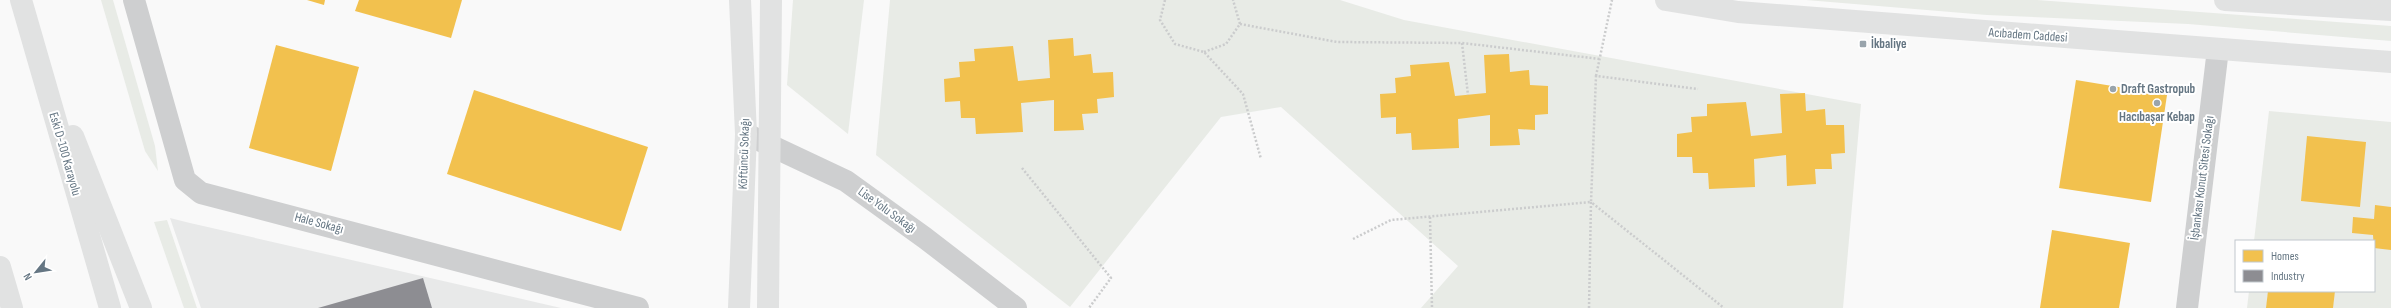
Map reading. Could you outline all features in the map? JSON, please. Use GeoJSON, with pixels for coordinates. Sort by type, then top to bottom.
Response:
{"type":"FeatureCollection","features":[{"type":"Feature","properties":{"kind":"main road","name":"Köftüncü Sokağı"},"geometry":{"type":"LineString","coordinates":[[739,308],[746,134],[740,0]]}},
{"type":"Feature","properties":{"kind":"main road","name":"Köftüncü Sokağı"},"geometry":{"type":"LineString","coordinates":[[768,308],[771,0]]}},
{"type":"Feature","properties":{"kind":"main road","name":"Acıbadem Caddesi"},"geometry":{"type":"LineString","coordinates":[[1666,0],[1738,12],[2391,62]]}},
{"type":"Feature","properties":{"kind":"main road"},"geometry":{"type":"LineString","coordinates":[[2225,0],[2391,10]]}},
{"type":"Feature","properties":{"kind":"main road"},"geometry":{"type":"LineString","coordinates":[[22,6],[141,308]]}},
{"type":"Feature","properties":{"kind":"main road","name":"Eski D-100 Karayolu"},"geometry":{"type":"LineString","coordinates":[[22,6],[110,308]]}},
{"type":"Feature","properties":{"kind":"main road"},"geometry":{"type":"LineString","coordinates":[[0,267],[12,308]]}},
{"type":"Feature","properties":{"kind":"street","name":"Hale Sokağı"},"geometry":{"type":"LineString","coordinates":[[134,0],[185,180],[201,193],[638,308]]}},
{"type":"Feature","properties":{"kind":"street","name":"İşbankası Konut Sitesi Sokağı"},"geometry":{"type":"LineString","coordinates":[[2187,308],[2218,49]]}},
{"type":"Feature","properties":{"kind":"street","name":"Lise Yolu Sokağı"},"geometry":{"type":"LineString","coordinates":[[746,134],[846,181],[925,238],[1016,308]]}},
{"type":"Feature","properties":{"kind":"path"},"geometry":{"type":"LineString","coordinates":[[1165,0],[1160,20],[1175,44],[1204,52],[1243,94],[1261,160]]}},
{"type":"Feature","properties":{"kind":"path"},"geometry":{"type":"LineString","coordinates":[[1233,0],[1240,24]]}},
{"type":"Feature","properties":{"kind":"path"},"geometry":{"type":"LineString","coordinates":[[1589,308],[1596,76],[1612,0]]}},
{"type":"Feature","properties":{"kind":"path"},"geometry":{"type":"LineString","coordinates":[[1204,52],[1226,44],[1240,24]]}},
{"type":"Feature","properties":{"kind":"path"},"geometry":{"type":"LineString","coordinates":[[1240,24],[1337,42],[1462,43],[1600,59]]}},
{"type":"Feature","properties":{"kind":"path"},"geometry":{"type":"LineString","coordinates":[[1462,43],[1468,95]]}},
{"type":"Feature","properties":{"kind":"path"},"geometry":{"type":"LineString","coordinates":[[1596,76],[1698,89]]}},
{"type":"Feature","properties":{"kind":"path"},"geometry":{"type":"LineString","coordinates":[[1022,168],[1111,278],[1089,308]]}},
{"type":"Feature","properties":{"kind":"path"},"geometry":{"type":"LineString","coordinates":[[1353,239],[1391,220],[1591,202],[1724,308]]}},
{"type":"Feature","properties":{"kind":"path"},"geometry":{"type":"LineString","coordinates":[[1430,217],[1432,308]]}},
{"type":"Feature","properties":{"kind":"shaded area"},"geometry":{"type":"Polygon","coordinates":[[[101,0],[113,0],[155,146],[158,171],[145,151],[101,0]]]}},
{"type":"Feature","properties":{"kind":"shaded area"},"geometry":{"type":"Polygon","coordinates":[[[793,0],[864,0],[848,134],[787,85],[793,0]]]}},
{"type":"Feature","properties":{"kind":"shaded area"},"geometry":{"type":"Polygon","coordinates":[[[890,0],[1340,0],[1404,20],[1861,104],[1843,308],[1421,308],[1458,266],[1281,107],[1221,117],[1070,307],[876,155],[890,0]]]}},
{"type":"Feature","properties":{"kind":"shaded area"},"geometry":{"type":"Polygon","coordinates":[[[1806,0],[2037,0],[2391,26],[2391,41],[2188,24],[1987,15],[1806,0]]]}},
{"type":"Feature","properties":{"kind":"shaded area"},"geometry":{"type":"Polygon","coordinates":[[[2269,111],[2391,122],[2391,308],[2247,308],[2249,292],[2375,292],[2375,240],[2254,240],[2269,111]]]}},
{"type":"Feature","properties":{"kind":"shaded area"},"geometry":{"type":"Polygon","coordinates":[[[170,218],[190,223],[561,308],[201,308],[170,218]]]}},
{"type":"Feature","properties":{"kind":"shaded area"},"geometry":{"type":"Polygon","coordinates":[[[167,220],[197,308],[184,308],[154,222],[167,220]]]}},
{"type":"Feature","properties":{"kind":"building: Homes"},"geometry":{"type":"Polygon","coordinates":[[[307,0],[325,0],[324,5],[307,0]]]}},
{"type":"Feature","properties":{"kind":"building: Homes"},"geometry":{"type":"Polygon","coordinates":[[[359,0],[462,0],[451,38],[355,11],[359,0]]]}},
{"type":"Feature","properties":{"kind":"building: Homes"},"geometry":{"type":"Polygon","coordinates":[[[1073,38],[1074,56],[1091,54],[1093,73],[1113,72],[1114,97],[1097,99],[1098,113],[1082,114],[1084,130],[1054,131],[1054,100],[1021,103],[1023,132],[976,134],[975,118],[961,118],[960,101],[945,102],[944,79],[960,77],[959,62],[975,61],[974,49],[1013,46],[1018,81],[1050,78],[1048,40],[1073,38]]]}},
{"type":"Feature","properties":{"kind":"building: Homes"},"geometry":{"type":"Polygon","coordinates":[[[276,45],[359,67],[331,171],[249,148],[276,45]]]}},
{"type":"Feature","properties":{"kind":"building: Homes"},"geometry":{"type":"Polygon","coordinates":[[[1509,54],[1510,72],[1529,70],[1530,85],[1548,86],[1548,114],[1535,115],[1535,130],[1518,129],[1520,145],[1490,146],[1490,115],[1458,119],[1459,148],[1412,150],[1411,133],[1396,134],[1396,117],[1381,118],[1380,94],[1396,93],[1395,78],[1411,76],[1410,65],[1449,62],[1455,96],[1486,93],[1484,55],[1509,54]]]}},
{"type":"Feature","properties":{"kind":"building: Homes"},"geometry":{"type":"Polygon","coordinates":[[[2076,80],[2167,95],[2151,202],[2059,188],[2076,80]]]}},
{"type":"Feature","properties":{"kind":"building: Homes"},"geometry":{"type":"Polygon","coordinates":[[[474,90],[648,147],[621,231],[447,174],[474,90]]]}},
{"type":"Feature","properties":{"kind":"building: Homes"},"geometry":{"type":"Polygon","coordinates":[[[1805,93],[1806,111],[1825,109],[1826,125],[1844,125],[1845,153],[1831,154],[1832,169],[1815,169],[1816,184],[1787,186],[1786,155],[1754,159],[1755,187],[1709,189],[1708,173],[1693,173],[1692,157],[1677,157],[1677,134],[1692,132],[1691,117],[1707,116],[1707,104],[1746,102],[1751,136],[1782,133],[1780,94],[1805,93]]]}},
{"type":"Feature","properties":{"kind":"building: Homes"},"geometry":{"type":"Polygon","coordinates":[[[2307,136],[2366,142],[2360,207],[2301,201],[2307,136]]]}},
{"type":"Feature","properties":{"kind":"building: Homes"},"geometry":{"type":"Polygon","coordinates":[[[2375,205],[2391,207],[2391,250],[2375,248],[2375,240],[2373,240],[2373,235],[2352,233],[2353,217],[2374,219],[2375,205]]]}},
{"type":"Feature","properties":{"kind":"building: Homes"},"geometry":{"type":"Polygon","coordinates":[[[2052,230],[2130,243],[2119,308],[2040,308],[2052,230]]]}},
{"type":"Feature","properties":{"kind":"building: Homes"},"geometry":{"type":"Polygon","coordinates":[[[2268,292],[2335,292],[2333,308],[2266,308],[2268,292]]]}},
{"type":"Feature","properties":{"kind":"building: Industry"},"geometry":{"type":"Polygon","coordinates":[[[423,278],[432,308],[318,308],[423,278]]]}},
{"type":"Feature","properties":{"kind":"place","name":"İkbaliye"},"geometry":{"type":"Point","coordinates":[1863,44]}},
{"type":"Feature","properties":{"kind":"place","name":"Draft Gastropub"},"geometry":{"type":"Point","coordinates":[2113,89]}},
{"type":"Feature","properties":{"kind":"place","name":"Hacıbaşar Kebap"},"geometry":{"type":"Point","coordinates":[2157,103]}}]}
